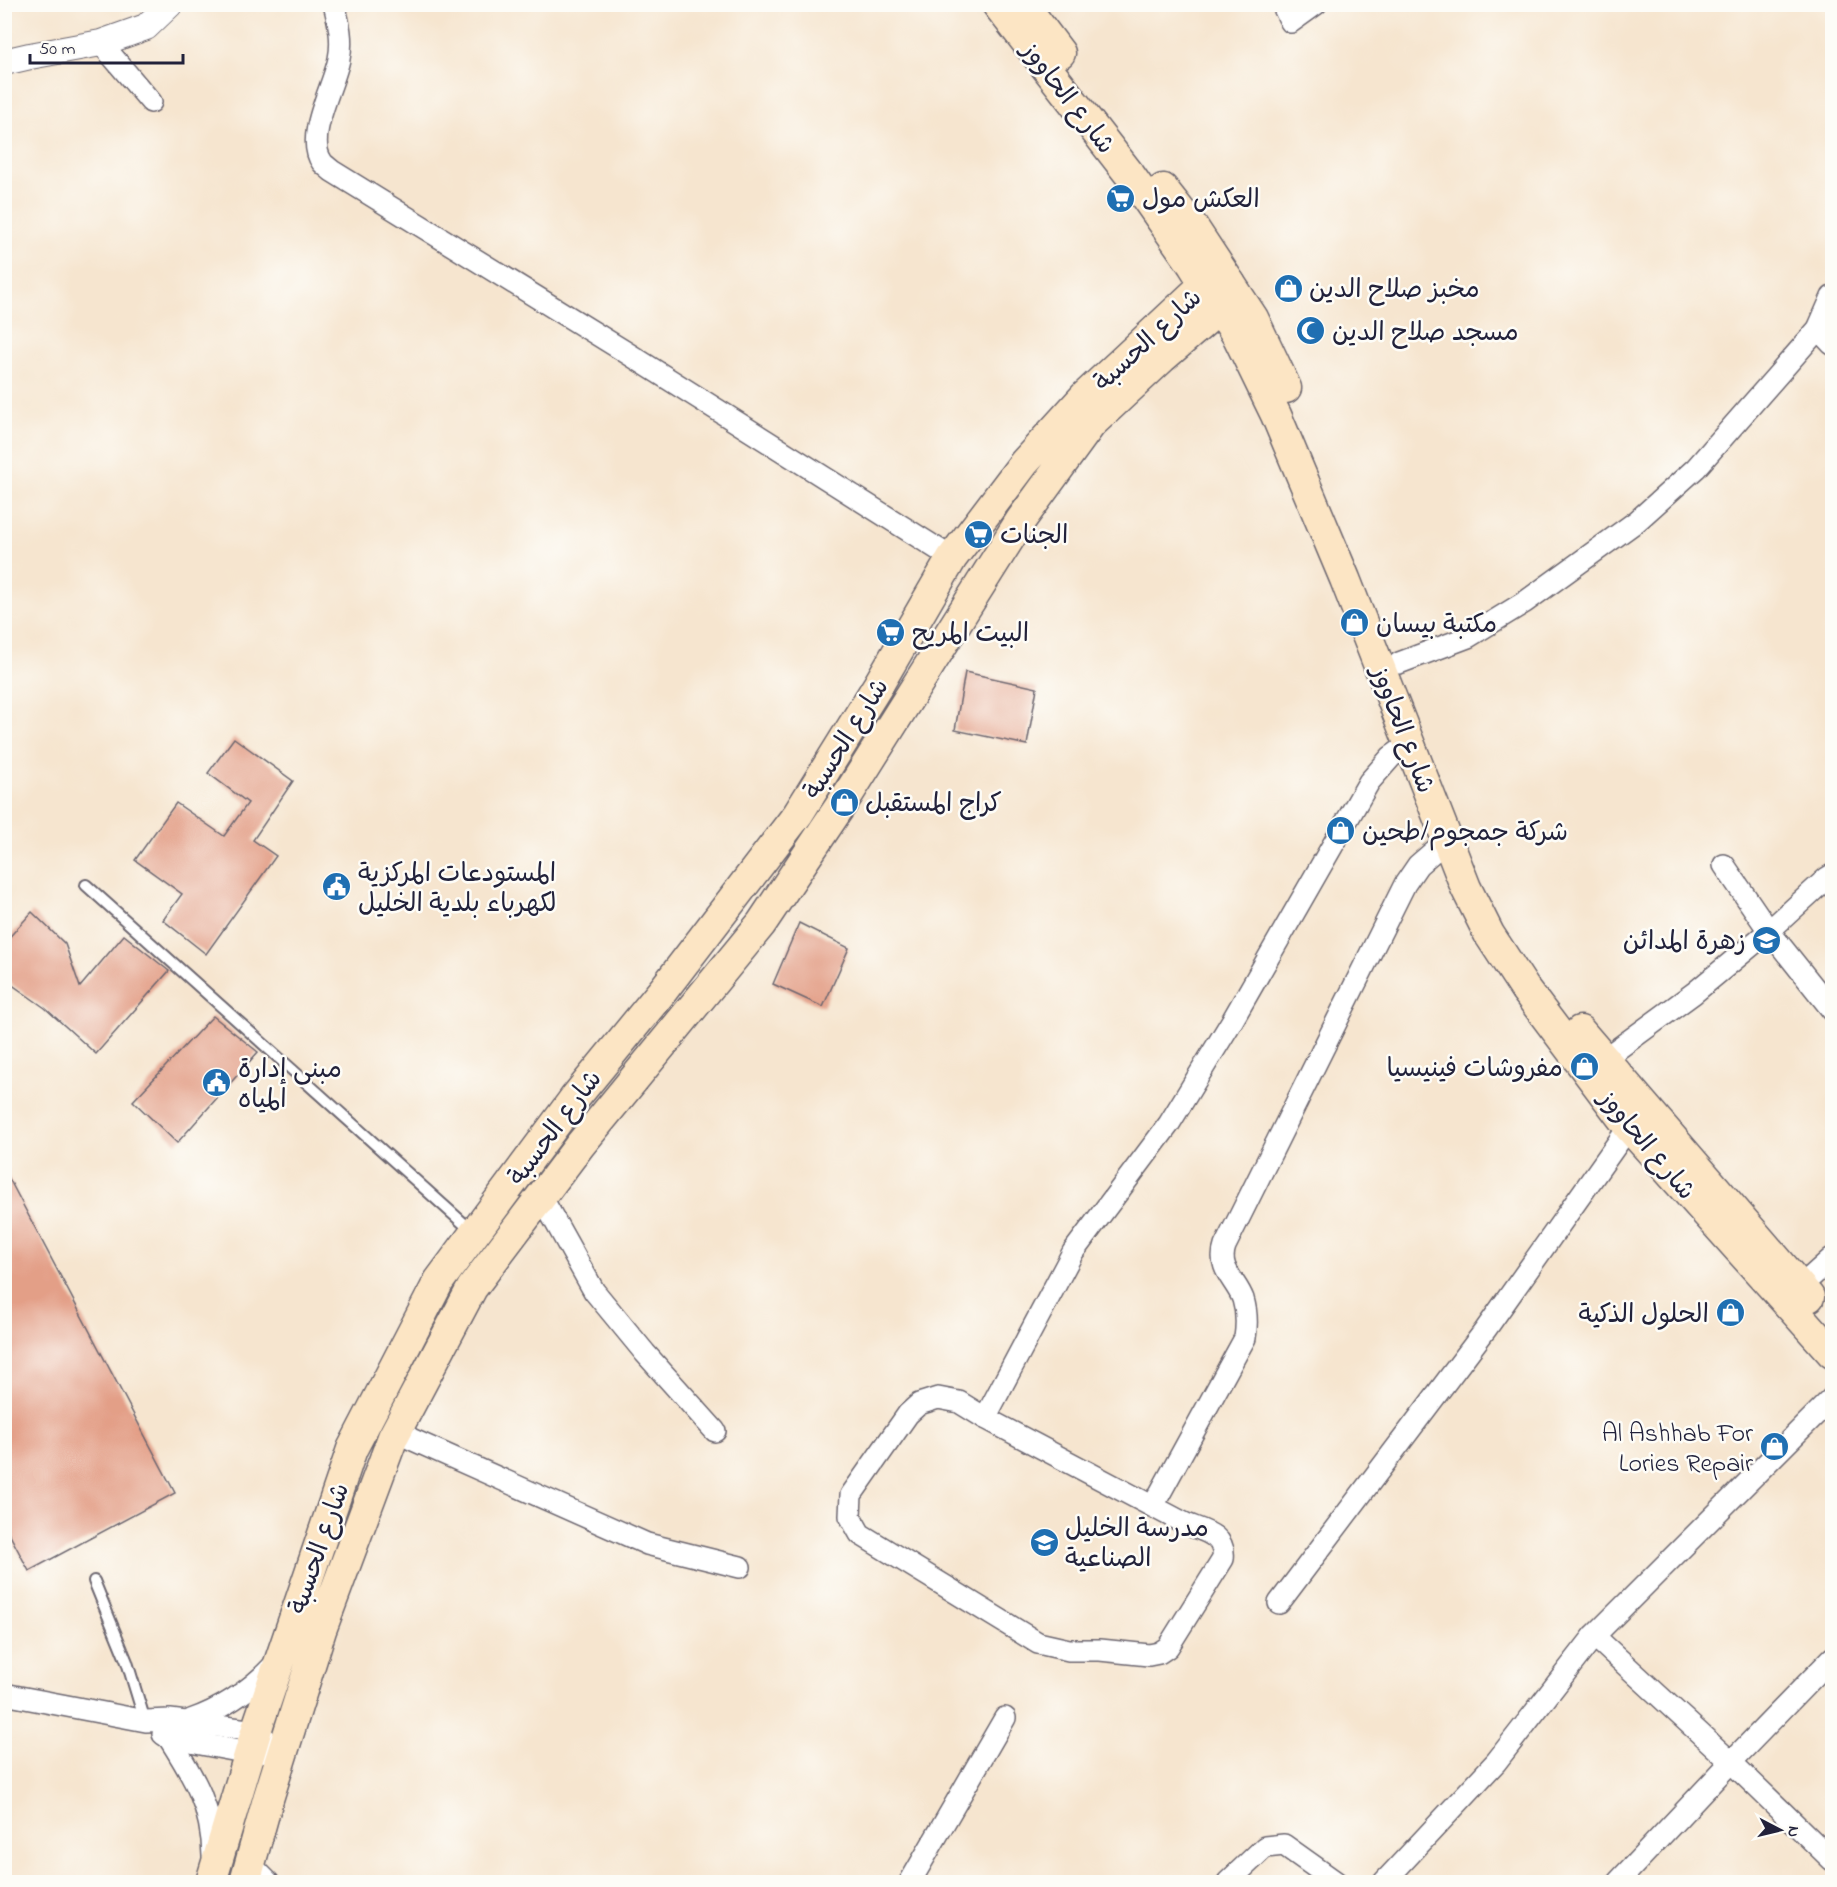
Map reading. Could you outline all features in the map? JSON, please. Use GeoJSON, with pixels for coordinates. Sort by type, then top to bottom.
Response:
{"type":"FeatureCollection","features":[{"type":"Feature","properties":{"kind":"main road","name":"شارع الحاووز"},"geometry":{"type":"LineString","coordinates":[[997,4],[1218,292],[1253,318],[1288,394],[1398,663],[1482,880],[1509,933],[1547,992],[1833,1325]]}},
{"type":"Feature","properties":{"kind":"main road","name":"شارع الحاووز"},"geometry":{"type":"LineString","coordinates":[[1023,4],[1193,227],[1218,292],[1276,415],[1345,579],[1466,888],[1489,934],[1525,989],[1629,1126],[1833,1353]]}},
{"type":"Feature","properties":{"kind":"main road","name":"شارع الحسبة"},"geometry":{"type":"LineString","coordinates":[[212,1879],[280,1659],[352,1449],[439,1281],[574,1099],[671,980],[798,814],[877,687],[952,558],[1023,463],[1084,397],[1218,292]]}},
{"type":"Feature","properties":{"kind":"main road","name":"شارع الحسبة"},"geometry":{"type":"LineString","coordinates":[[254,1876],[282,1752],[321,1630],[398,1429],[472,1288],[580,1145],[761,924],[849,793],[1021,520],[1091,424],[1162,358],[1218,292]]}},
{"type":"Feature","properties":{"kind":"street"},"geometry":{"type":"LineString","coordinates":[[4,62],[100,43],[146,27],[170,4]]}},
{"type":"Feature","properties":{"kind":"street"},"geometry":{"type":"LineString","coordinates":[[334,4],[341,42],[339,61],[316,142],[322,162],[332,171],[632,356],[952,558]]}},
{"type":"Feature","properties":{"kind":"street"},"geometry":{"type":"LineString","coordinates":[[1282,4],[1292,22],[1316,4]]}},
{"type":"Feature","properties":{"kind":"street"},"geometry":{"type":"LineString","coordinates":[[100,43],[151,102]]}},
{"type":"Feature","properties":{"kind":"street"},"geometry":{"type":"LineString","coordinates":[[1398,663],[1468,637],[1525,602],[1637,521],[1696,468],[1818,329],[1833,297]]}},
{"type":"Feature","properties":{"kind":"street"},"geometry":{"type":"LineString","coordinates":[[1818,329],[1833,344]]}},
{"type":"Feature","properties":{"kind":"street"},"geometry":{"type":"LineString","coordinates":[[985,1418],[1073,1252],[1169,1124],[1232,1021],[1369,782],[1391,757],[1409,744]]}},
{"type":"Feature","properties":{"kind":"street"},"geometry":{"type":"LineString","coordinates":[[1153,1506],[1245,1338],[1246,1312],[1237,1287],[1223,1264],[1225,1246],[1405,884],[1418,864],[1447,840]]}},
{"type":"Feature","properties":{"kind":"street"},"geometry":{"type":"LineString","coordinates":[[1724,865],[1768,931],[1833,1010]]}},
{"type":"Feature","properties":{"kind":"street"},"geometry":{"type":"LineString","coordinates":[[1604,1059],[1694,993],[1833,875]]}},
{"type":"Feature","properties":{"kind":"street"},"geometry":{"type":"LineString","coordinates":[[1279,1603],[1486,1329],[1629,1126]]}},
{"type":"Feature","properties":{"kind":"street"},"geometry":{"type":"LineString","coordinates":[[541,1196],[594,1290],[645,1353],[715,1431]]}},
{"type":"Feature","properties":{"kind":"street"},"geometry":{"type":"LineString","coordinates":[[1800,1287],[1833,1258]]}},
{"type":"Feature","properties":{"kind":"street"},"geometry":{"type":"LineString","coordinates":[[938,1398],[952,1399],[1153,1506],[1186,1524],[1211,1533],[1220,1541],[1224,1552],[1223,1559],[1171,1643],[1163,1650],[1149,1655],[1100,1650],[1069,1650],[1038,1642],[865,1538],[855,1528],[850,1516],[851,1495],[908,1413],[919,1404],[938,1398]]}},
{"type":"Feature","properties":{"kind":"street"},"geometry":{"type":"LineString","coordinates":[[1384,1882],[1496,1762],[1594,1636],[1833,1398]]}},
{"type":"Feature","properties":{"kind":"street"},"geometry":{"type":"LineString","coordinates":[[398,1429],[411,1439],[647,1544],[740,1567]]}},
{"type":"Feature","properties":{"kind":"street"},"geometry":{"type":"LineString","coordinates":[[1594,1636],[1833,1860]]}},
{"type":"Feature","properties":{"kind":"street"},"geometry":{"type":"LineString","coordinates":[[1618,1882],[1833,1658]]}},
{"type":"Feature","properties":{"kind":"street"},"geometry":{"type":"LineString","coordinates":[[186,1722],[216,1711],[237,1698],[259,1682],[280,1659]]}},
{"type":"Feature","properties":{"kind":"street"},"geometry":{"type":"LineString","coordinates":[[4,1694],[146,1721],[186,1722],[282,1752]]}},
{"type":"Feature","properties":{"kind":"street"},"geometry":{"type":"LineString","coordinates":[[910,1882],[1005,1718]]}},
{"type":"Feature","properties":{"kind":"street"},"geometry":{"type":"LineString","coordinates":[[146,1721],[169,1738],[193,1775],[205,1805],[212,1833],[212,1879]]}},
{"type":"Feature","properties":{"kind":"street"},"geometry":{"type":"LineString","coordinates":[[169,1738],[253,1742]]}},
{"type":"Feature","properties":{"kind":"street"},"geometry":{"type":"LineString","coordinates":[[1228,1882],[1265,1847],[1284,1845],[1336,1882]]}},
{"type":"Feature","properties":{"kind":"lane"},"geometry":{"type":"LineString","coordinates":[[86,885],[475,1233]]}},
{"type":"Feature","properties":{"kind":"lane"},"geometry":{"type":"LineString","coordinates":[[94,1581],[127,1662],[146,1721]]}},
{"type":"Feature","properties":{"kind":"building"},"geometry":{"type":"Polygon","coordinates":[[[965,672],[1037,688],[1027,745],[955,730],[965,672]]]}},
{"type":"Feature","properties":{"kind":"building"},"geometry":{"type":"Polygon","coordinates":[[[234,738],[293,781],[253,840],[276,856],[206,954],[163,920],[182,894],[135,860],[176,803],[224,836],[248,803],[208,773],[234,738]]]}},
{"type":"Feature","properties":{"kind":"building"},"geometry":{"type":"Polygon","coordinates":[[[32,912],[65,944],[80,987],[124,935],[169,971],[96,1054],[45,1008],[4,979],[4,943],[32,912]]]}},
{"type":"Feature","properties":{"kind":"building"},"geometry":{"type":"Polygon","coordinates":[[[799,923],[849,948],[823,1007],[773,984],[799,923]]]}},
{"type":"Feature","properties":{"kind":"building"},"geometry":{"type":"Polygon","coordinates":[[[213,1016],[258,1052],[177,1143],[133,1101],[213,1016]]]}},
{"type":"Feature","properties":{"kind":"building"},"geometry":{"type":"Polygon","coordinates":[[[4,1169],[175,1493],[29,1571],[4,1524],[4,1169]]]}},
{"type":"Feature","properties":{"kind":"place","name":"العكش مول"},"geometry":{"type":"Point","coordinates":[1121,198]}},
{"type":"Feature","properties":{"kind":"place","name":"مخبز صلاح الدين"},"geometry":{"type":"Point","coordinates":[1288,288]}},
{"type":"Feature","properties":{"kind":"place","name":"مسجد صلاح الدين"},"geometry":{"type":"Point","coordinates":[1311,331]}},
{"type":"Feature","properties":{"kind":"place","name":"الجنات"},"geometry":{"type":"Point","coordinates":[979,534]}},
{"type":"Feature","properties":{"kind":"place","name":"مكتبة بيسان"},"geometry":{"type":"Point","coordinates":[1355,623]}},
{"type":"Feature","properties":{"kind":"place","name":"البيت المريح"},"geometry":{"type":"Point","coordinates":[891,632]}},
{"type":"Feature","properties":{"kind":"place","name":"كراج المستقبل"},"geometry":{"type":"Point","coordinates":[844,802]}},
{"type":"Feature","properties":{"kind":"place","name":"شركة جمجوم/طحين"},"geometry":{"type":"Point","coordinates":[1341,831]}},
{"type":"Feature","properties":{"kind":"place","name":"المستودعات المركزية لكهرباء بلدية الخليل"},"geometry":{"type":"Point","coordinates":[337,887]}},
{"type":"Feature","properties":{"kind":"place","name":"زهرة المدائن"},"geometry":{"type":"Point","coordinates":[1767,940]}},
{"type":"Feature","properties":{"kind":"place","name":"مفروشات فينيسيا"},"geometry":{"type":"Point","coordinates":[1584,1067]}},
{"type":"Feature","properties":{"kind":"place","name":"مبنى إدارة المياه"},"geometry":{"type":"Point","coordinates":[217,1083]}},
{"type":"Feature","properties":{"kind":"place","name":"الحلول الذكية"},"geometry":{"type":"Point","coordinates":[1730,1313]}},
{"type":"Feature","properties":{"kind":"place","name":"Al Ashhab For Lories Repair"},"geometry":{"type":"Point","coordinates":[1774,1447]}},
{"type":"Feature","properties":{"kind":"place","name":"مدرسة الخليل الصناعية"},"geometry":{"type":"Point","coordinates":[1044,1542]}}]}
